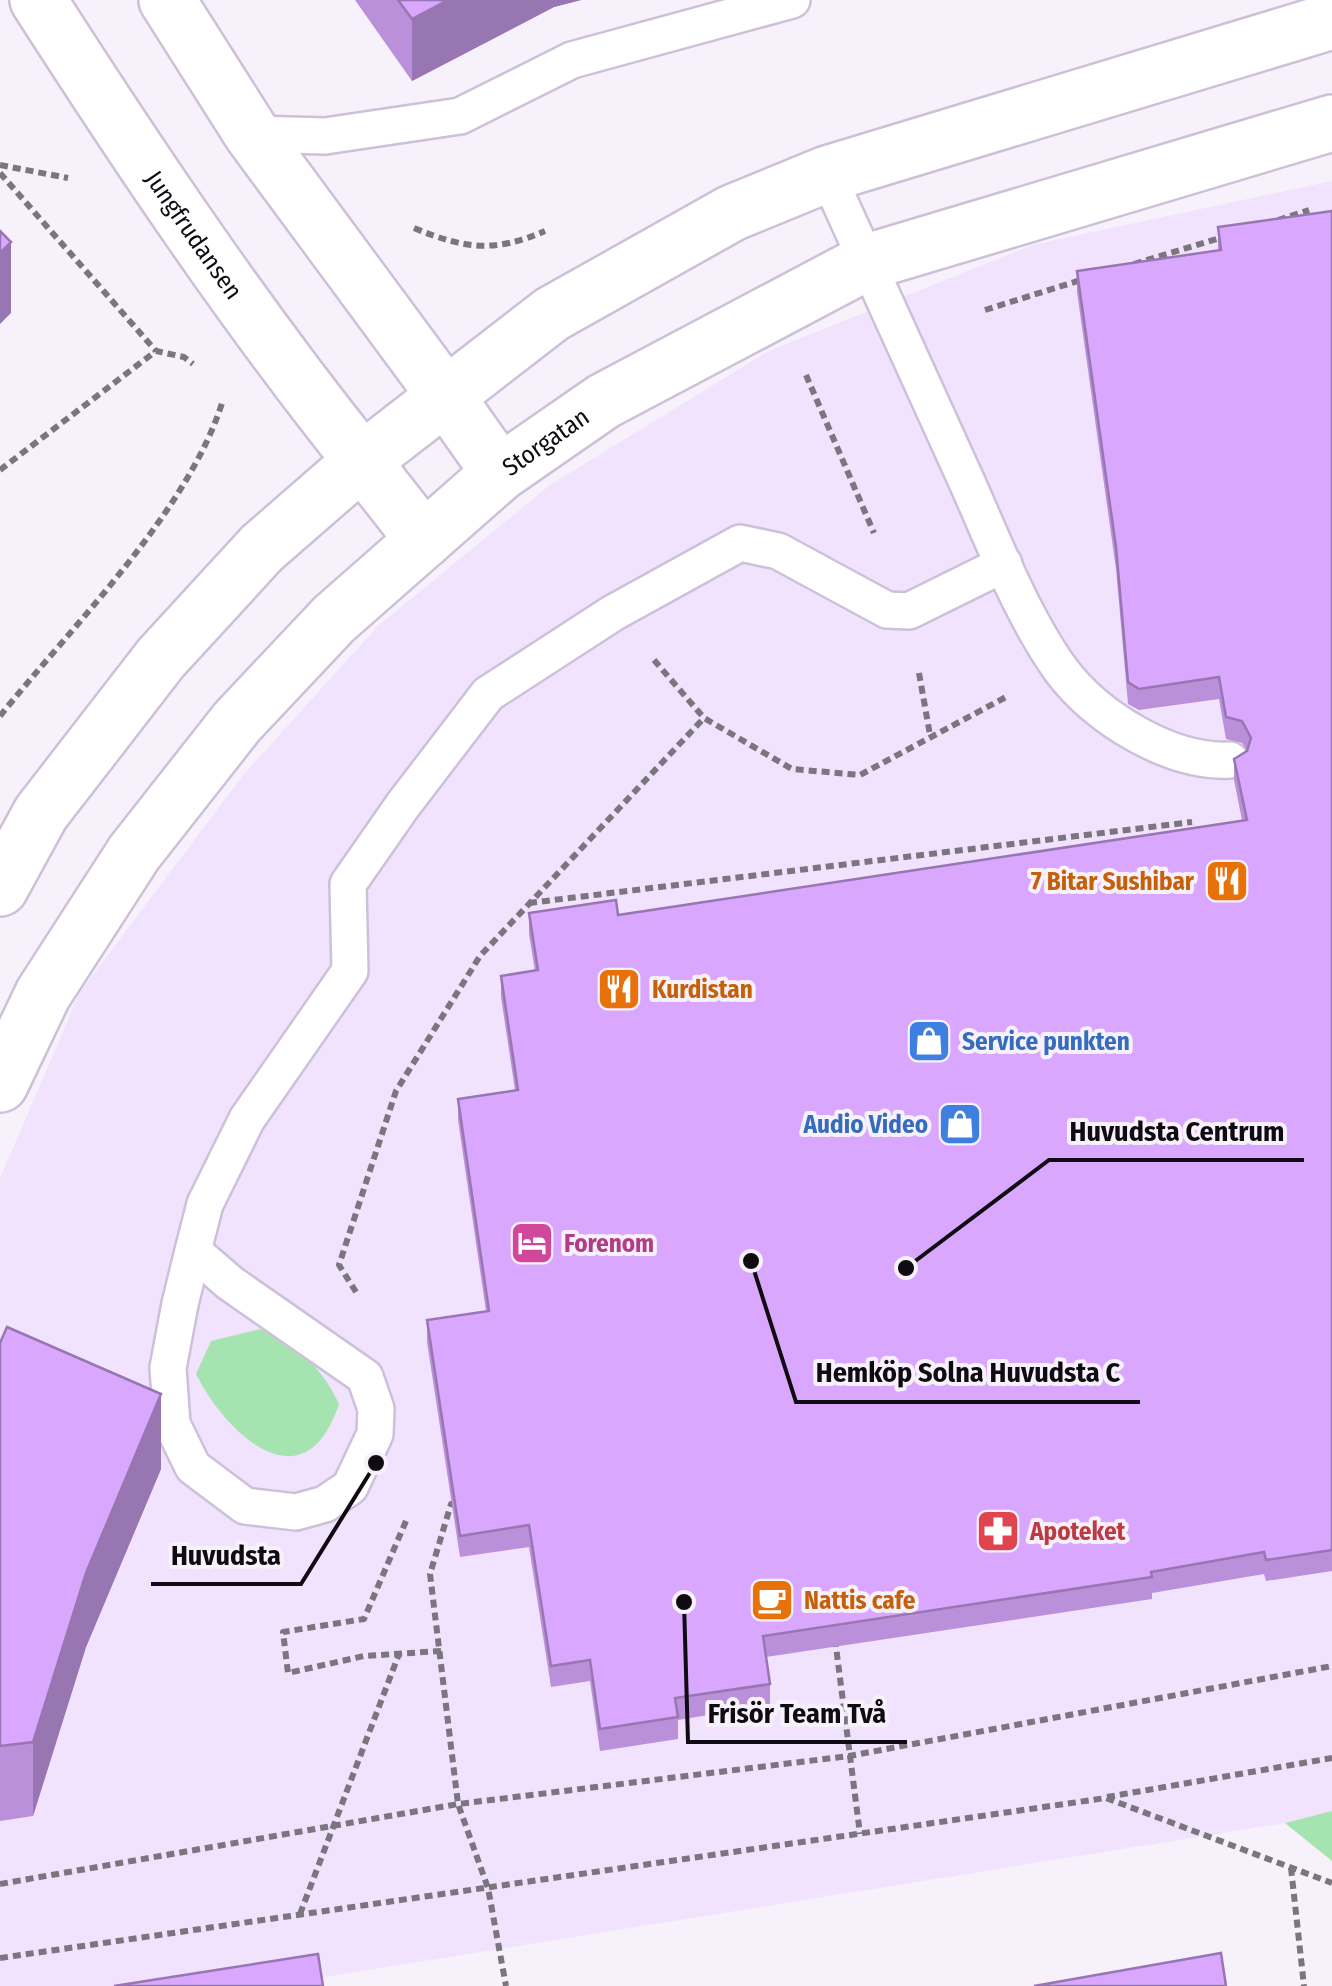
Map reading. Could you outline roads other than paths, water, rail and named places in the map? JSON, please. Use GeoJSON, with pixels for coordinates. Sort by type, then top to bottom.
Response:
{"type":"FeatureCollection","features":[{"type":"Feature","properties":{"kind":"street","name":"Jungfrudansen"},"geometry":{"type":"LineString","coordinates":[[38,0],[180,217],[276,354],[424,540]]}},
{"type":"Feature","properties":{"kind":"street"},"geometry":{"type":"LineString","coordinates":[[167,0],[252,134],[500,473]]}},
{"type":"Feature","properties":{"kind":"street"},"geometry":{"type":"LineString","coordinates":[[0,888],[41,813],[161,658],[262,548],[362,461],[552,314],[732,213],[827,174],[1332,21]]}},
{"type":"Feature","properties":{"kind":"street","name":"Storgatan"},"geometry":{"type":"LineString","coordinates":[[0,1084],[43,994],[134,853],[237,722],[334,620],[500,473],[604,401],[867,262],[1332,123]]}},
{"type":"Feature","properties":{"kind":"lane"},"geometry":{"type":"LineString","coordinates":[[252,134],[326,136],[460,116],[572,60],[792,0]]}},
{"type":"Feature","properties":{"kind":"lane"},"geometry":{"type":"LineString","coordinates":[[827,174],[1004,564],[1061,670],[1095,706],[1138,733],[1206,761],[1230,760]]}},
{"type":"Feature","properties":{"kind":"lane"},"geometry":{"type":"LineString","coordinates":[[192,1251],[230,1283],[365,1376],[376,1408],[375,1434],[350,1487],[325,1504],[296,1512],[245,1506],[193,1467],[172,1424],[168,1368],[192,1251],[205,1204],[247,1119],[350,971],[348,884],[488,694],[612,613],[740,543],[778,550],[887,610],[908,612],[1004,564]]}},
{"type":"Feature","properties":{"kind":"place","name":"7 Bitar Sushibar"},"geometry":{"type":"Point","coordinates":[1227,881]}},
{"type":"Feature","properties":{"kind":"place","name":"Kurdistan"},"geometry":{"type":"Point","coordinates":[619,989]}},
{"type":"Feature","properties":{"kind":"place","name":"Service punkten"},"geometry":{"type":"Point","coordinates":[929,1041]}},
{"type":"Feature","properties":{"kind":"place","name":"Audio Video"},"geometry":{"type":"Point","coordinates":[960,1124]}},
{"type":"Feature","properties":{"kind":"place","name":"Forenom"},"geometry":{"type":"Point","coordinates":[532,1243]}},
{"type":"Feature","properties":{"kind":"place","name":"Hemköp Solna Huvudsta C"},"geometry":{"type":"Point","coordinates":[751,1261]}},
{"type":"Feature","properties":{"kind":"place","name":"Huvudsta Centrum"},"geometry":{"type":"Point","coordinates":[906,1268]}},
{"type":"Feature","properties":{"kind":"place","name":"Huvudsta"},"geometry":{"type":"Point","coordinates":[376,1463]}},
{"type":"Feature","properties":{"kind":"place","name":"Apoteket"},"geometry":{"type":"Point","coordinates":[998,1531]}},
{"type":"Feature","properties":{"kind":"place","name":"Nattis cafe"},"geometry":{"type":"Point","coordinates":[772,1600]}},
{"type":"Feature","properties":{"kind":"place","name":"Frisör Team Två"},"geometry":{"type":"Point","coordinates":[684,1602]}}]}
